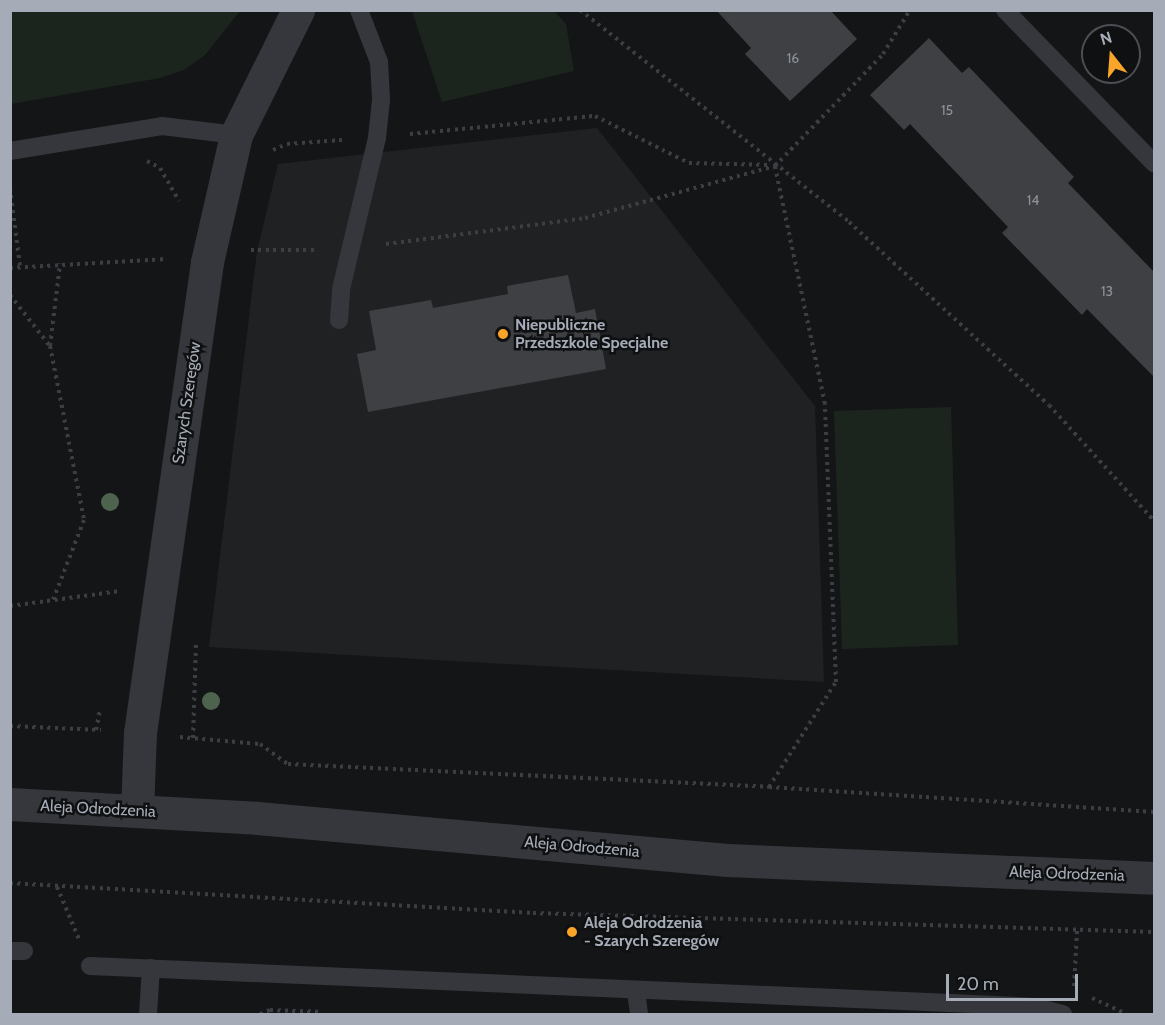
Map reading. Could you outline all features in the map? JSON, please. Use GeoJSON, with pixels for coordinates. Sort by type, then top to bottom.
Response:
{"type":"FeatureCollection","features":[{"type":"Feature","properties":{"kind":"street","name":"Szarych Szeregów"},"geometry":{"type":"LineString","coordinates":[[137,811],[140,733],[207,262],[236,135],[298,10]]}},
{"type":"Feature","properties":{"kind":"street","name":"Aleja Odrodzenia"},"geometry":{"type":"LineString","coordinates":[[10,804],[256,818],[727,860],[1155,878]]}},
{"type":"Feature","properties":{"kind":"lane"},"geometry":{"type":"LineString","coordinates":[[339,320],[350,249],[378,138],[381,99],[379,62],[359,10]]}},
{"type":"Feature","properties":{"kind":"lane"},"geometry":{"type":"LineString","coordinates":[[1005,10],[1155,163]]}},
{"type":"Feature","properties":{"kind":"lane"},"geometry":{"type":"LineString","coordinates":[[10,151],[162,126],[236,135]]}},
{"type":"Feature","properties":{"kind":"lane"},"geometry":{"type":"LineString","coordinates":[[90,966],[636,992],[996,1005],[1036,1007],[1064,1014]]}},
{"type":"Feature","properties":{"kind":"lane"},"geometry":{"type":"LineString","coordinates":[[148,1014],[151,968]]}},
{"type":"Feature","properties":{"kind":"lane"},"geometry":{"type":"LineString","coordinates":[[636,992],[639,1014]]}},
{"type":"Feature","properties":{"kind":"path"},"geometry":{"type":"LineString","coordinates":[[580,10],[775,166],[849,222],[1049,405],[1155,521]]}},
{"type":"Feature","properties":{"kind":"path"},"geometry":{"type":"LineString","coordinates":[[257,251],[350,249],[585,218],[775,166],[883,54],[910,10]]}},
{"type":"Feature","properties":{"kind":"path"},"geometry":{"type":"LineString","coordinates":[[272,141],[268,152],[287,144],[378,138],[596,116],[689,163],[775,166]]}},
{"type":"Feature","properties":{"kind":"path"},"geometry":{"type":"LineString","coordinates":[[142,159],[160,168],[180,203]]}},
{"type":"Feature","properties":{"kind":"path"},"geometry":{"type":"LineString","coordinates":[[769,787],[836,682],[825,404],[775,166]]}},
{"type":"Feature","properties":{"kind":"path"},"geometry":{"type":"LineString","coordinates":[[10,188],[20,266]]}},
{"type":"Feature","properties":{"kind":"path"},"geometry":{"type":"LineString","coordinates":[[10,268],[174,258]]}},
{"type":"Feature","properties":{"kind":"path"},"geometry":{"type":"LineString","coordinates":[[53,600],[84,520],[50,346],[60,264]]}},
{"type":"Feature","properties":{"kind":"path"},"geometry":{"type":"LineString","coordinates":[[10,295],[50,346]]}},
{"type":"Feature","properties":{"kind":"path"},"geometry":{"type":"LineString","coordinates":[[10,606],[124,591],[122,602]]}},
{"type":"Feature","properties":{"kind":"path"},"geometry":{"type":"LineString","coordinates":[[193,738],[196,639]]}},
{"type":"Feature","properties":{"kind":"path"},"geometry":{"type":"LineString","coordinates":[[96,730],[101,706]]}},
{"type":"Feature","properties":{"kind":"path"},"geometry":{"type":"LineString","coordinates":[[10,726],[140,733],[260,744],[288,764],[769,787],[1155,812]]}},
{"type":"Feature","properties":{"kind":"path"},"geometry":{"type":"LineString","coordinates":[[10,883],[532,913],[1155,932]]}},
{"type":"Feature","properties":{"kind":"path"},"geometry":{"type":"LineString","coordinates":[[1074,992],[1077,930]]}},
{"type":"Feature","properties":{"kind":"path"},"geometry":{"type":"LineString","coordinates":[[1084,995],[1127,1014]]}},
{"type":"Feature","properties":{"kind":"path"},"geometry":{"type":"LineString","coordinates":[[260,1014],[270,1010],[329,1012]]}},
{"type":"Feature","properties":{"kind":"shaded area"},"geometry":{"type":"Polygon","coordinates":[[[11,10],[240,11],[205,55],[184,70],[160,78],[11,104],[11,10]]]}},
{"type":"Feature","properties":{"kind":"shaded area"},"geometry":{"type":"Polygon","coordinates":[[[412,11],[554,11],[566,24],[574,71],[442,102],[412,11]]]}},
{"type":"Feature","properties":{"kind":"shaded area","name":"Niepubliczne Przedszkole Specjalne"},"geometry":{"type":"Polygon","coordinates":[[[597,128],[815,406],[824,682],[209,647],[257,251],[278,164],[597,128]]]}},
{"type":"Feature","properties":{"kind":"shaded area"},"geometry":{"type":"Polygon","coordinates":[[[951,407],[958,645],[842,649],[834,411],[951,407]]]}},
{"type":"Feature","properties":{"kind":"building"},"geometry":{"type":"Polygon","coordinates":[[[716,10],[830,10],[857,39],[790,101],[745,54],[751,48],[716,10]]]}},
{"type":"Feature","properties":{"kind":"building"},"geometry":{"type":"Polygon","coordinates":[[[929,38],[962,73],[969,67],[1074,177],[1068,183],[1155,273],[1155,378],[1087,309],[1082,315],[1002,233],[1008,227],[910,124],[904,130],[870,95],[929,38]]]}},
{"type":"Feature","properties":{"kind":"building"},"geometry":{"type":"Polygon","coordinates":[[[568,275],[576,313],[595,309],[606,369],[368,412],[357,354],[376,350],[369,311],[431,300],[433,308],[508,294],[507,286],[568,275]]]}},
{"type":"Feature","properties":{"kind":"place","name":"Niepubliczne Przedszkole Specjalne"},"geometry":{"type":"Point","coordinates":[503,334]}},
{"type":"Feature","properties":{"kind":"place","name":"Aleja Odrodzenia - Szarych Szeregów"},"geometry":{"type":"Point","coordinates":[572,932]}}]}
